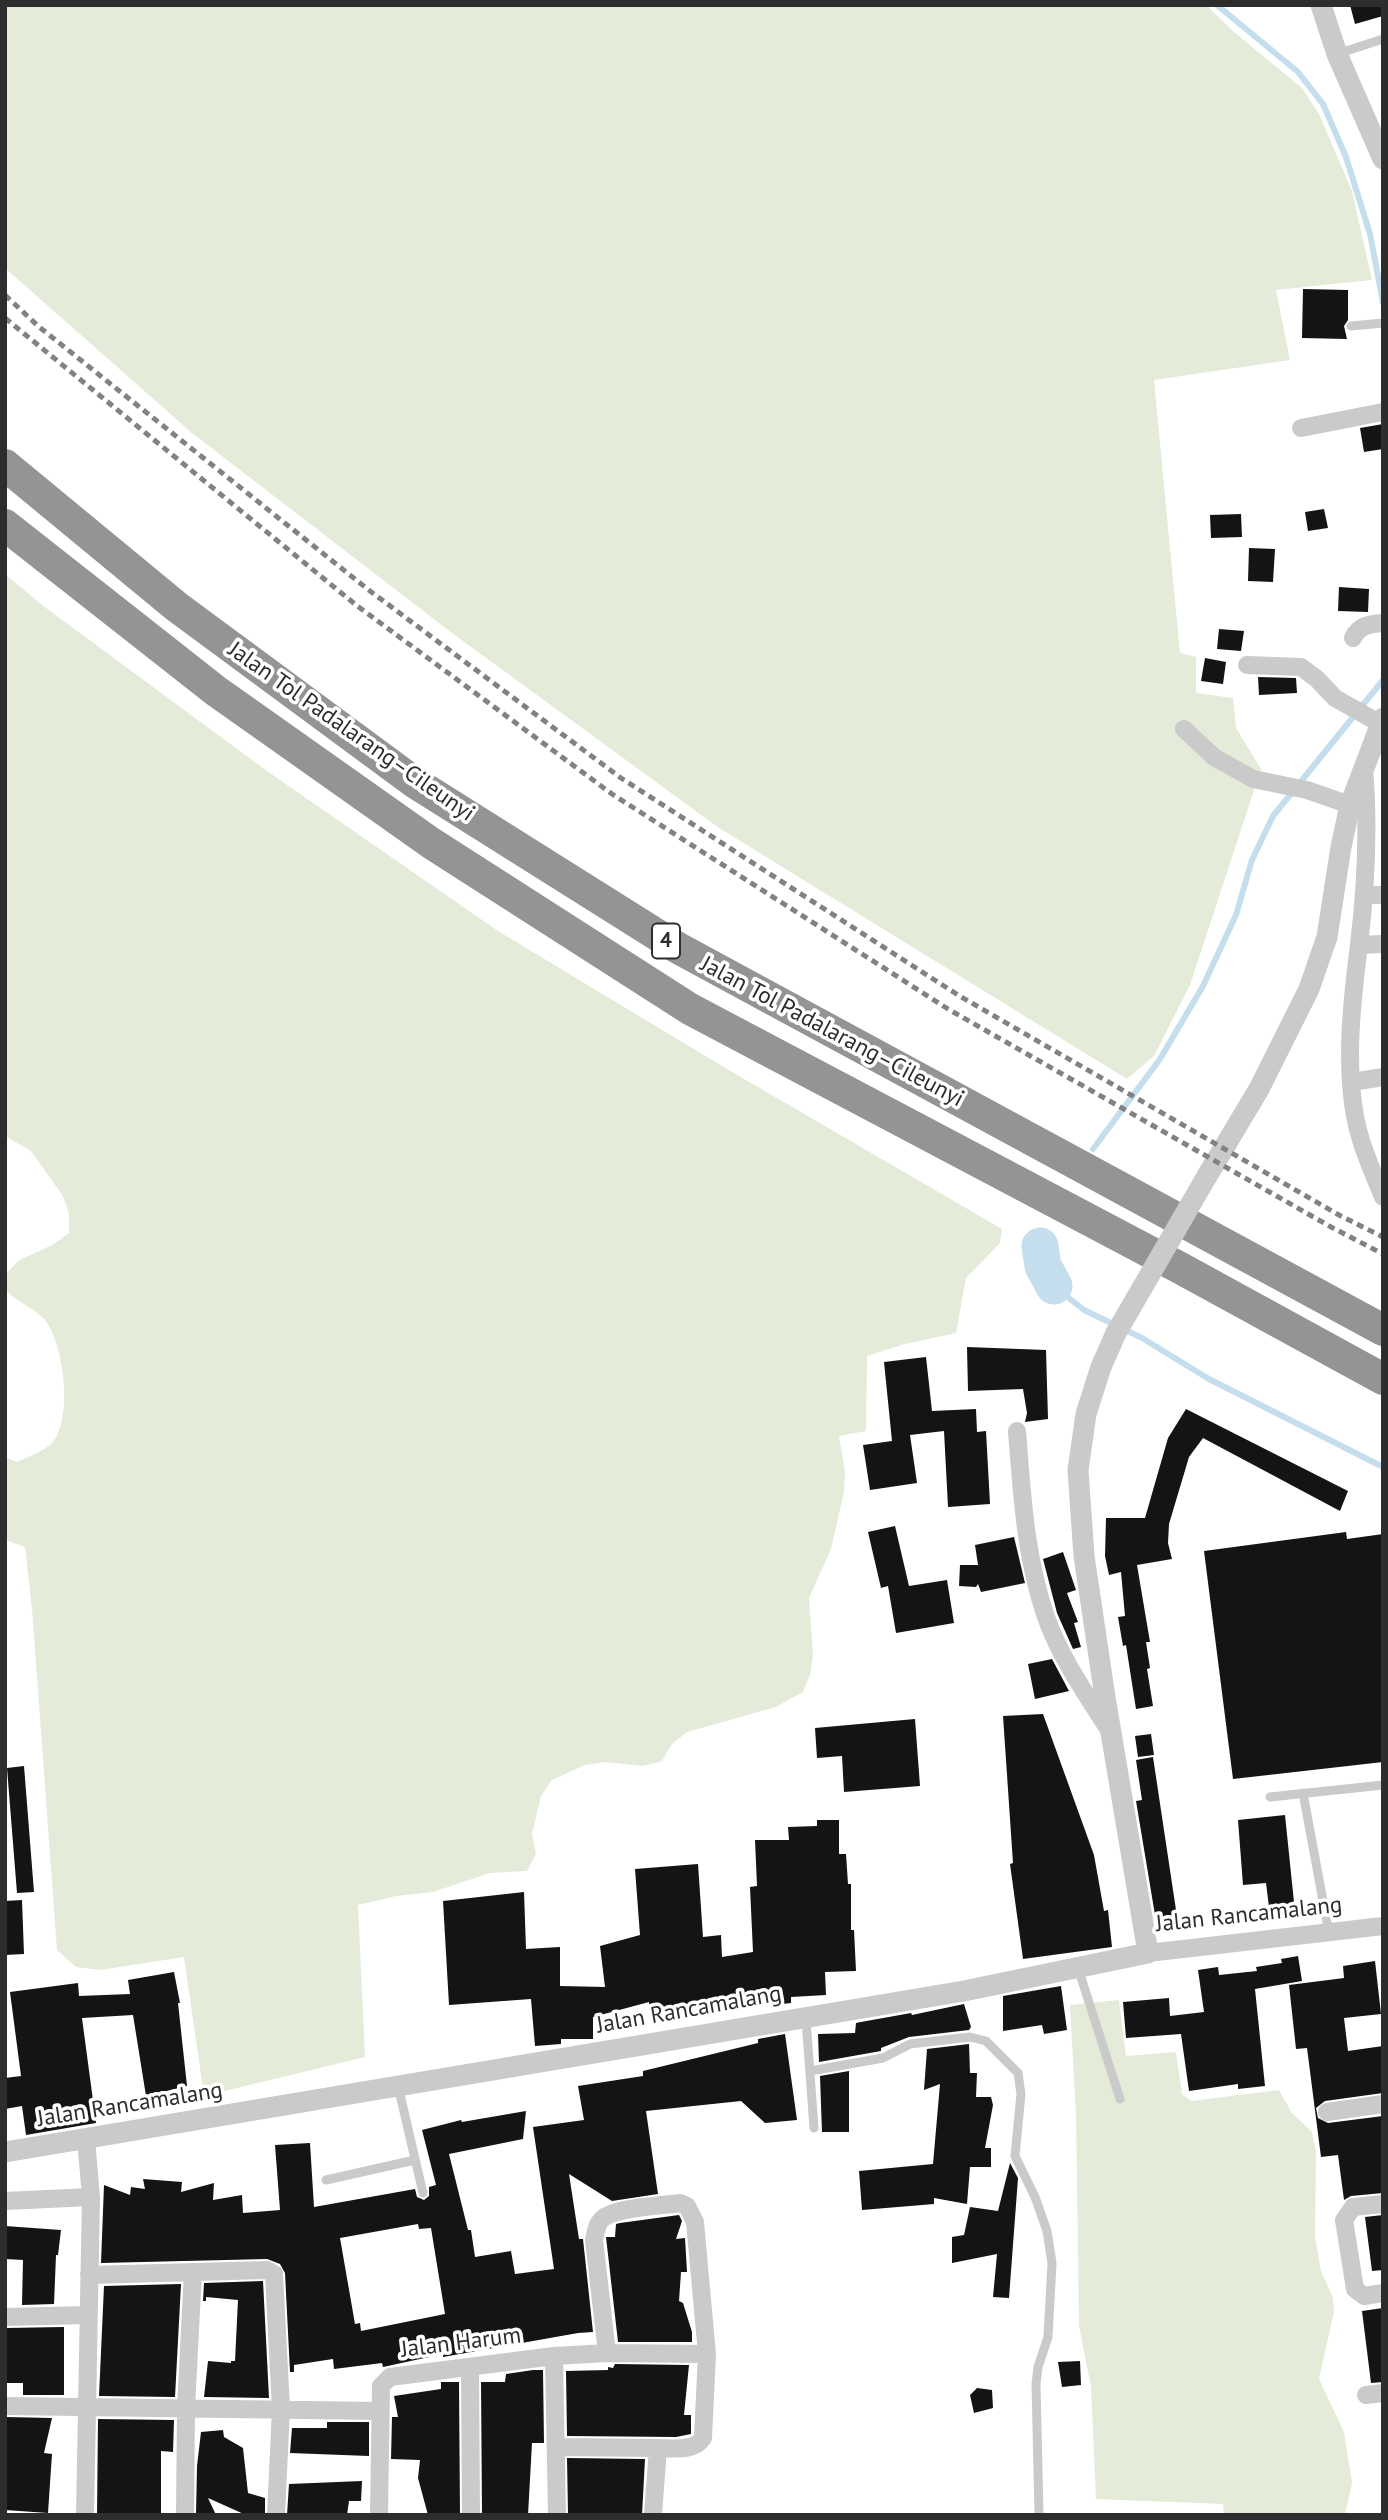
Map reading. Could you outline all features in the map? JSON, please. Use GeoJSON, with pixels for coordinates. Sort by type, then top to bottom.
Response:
{"type":"FeatureCollection","features":[{"type":"Feature","properties":{"kind":"highway","name":"Jalan Tol Padalarang–Cileunyi"},"geometry":{"type":"LineString","coordinates":[[5,465],[177,607],[414,782],[678,948],[1383,1330]]}},
{"type":"Feature","properties":{"kind":"highway","name":"Jalan Tol Padalarang–Cileunyi"},"geometry":{"type":"LineString","coordinates":[[5,525],[228,699],[431,843],[690,1009],[1182,1269],[1383,1380]]}},
{"type":"Feature","properties":{"kind":"street"},"geometry":{"type":"LineString","coordinates":[[1321,5],[1337,54],[1383,159]]}},
{"type":"Feature","properties":{"kind":"street"},"geometry":{"type":"LineString","coordinates":[[1301,428],[1383,412]]}},
{"type":"Feature","properties":{"kind":"street"},"geometry":{"type":"LineString","coordinates":[[1353,638],[1356,631],[1363,626],[1383,623]]}},
{"type":"Feature","properties":{"kind":"street"},"geometry":{"type":"LineString","coordinates":[[1147,1953],[1084,1556],[1078,1470],[1086,1414],[1101,1367],[1116,1333],[1259,1089],[1309,989],[1327,937],[1340,847],[1375,719],[1346,706],[1301,667],[1247,666]]}},
{"type":"Feature","properties":{"kind":"street"},"geometry":{"type":"LineString","coordinates":[[1184,729],[1214,757],[1253,779],[1307,790],[1350,805]]}},
{"type":"Feature","properties":{"kind":"street"},"geometry":{"type":"LineString","coordinates":[[1364,767],[1375,820],[1350,1015],[1352,1082],[1354,1113],[1377,1167],[1383,1197]]}},
{"type":"Feature","properties":{"kind":"street"},"geometry":{"type":"LineString","coordinates":[[1364,895],[1383,895]]}},
{"type":"Feature","properties":{"kind":"street"},"geometry":{"type":"LineString","coordinates":[[1359,945],[1383,944]]}},
{"type":"Feature","properties":{"kind":"street"},"geometry":{"type":"LineString","coordinates":[[1352,1082],[1383,1077]]}},
{"type":"Feature","properties":{"kind":"street"},"geometry":{"type":"LineString","coordinates":[[1017,1431],[1022,1507],[1029,1554],[1046,1618],[1082,1689],[1110,1732]]}},
{"type":"Feature","properties":{"kind":"street","name":"Jalan Rancamalang"},"geometry":{"type":"LineString","coordinates":[[5,2152],[86,2147],[964,1991],[1147,1953],[1383,1926]]}},
{"type":"Feature","properties":{"kind":"street"},"geometry":{"type":"LineString","coordinates":[[1327,2112],[1383,2104]]}},
{"type":"Feature","properties":{"kind":"street"},"geometry":{"type":"LineString","coordinates":[[85,2515],[90,2189],[86,2147]]}},
{"type":"Feature","properties":{"kind":"street"},"geometry":{"type":"LineString","coordinates":[[5,2201],[90,2189]]}},
{"type":"Feature","properties":{"kind":"street"},"geometry":{"type":"LineString","coordinates":[[556,2447],[692,2448],[703,2438],[707,2354],[695,2222],[687,2206],[680,2203],[612,2213],[596,2227],[594,2240],[607,2353]]}},
{"type":"Feature","properties":{"kind":"street"},"geometry":{"type":"LineString","coordinates":[[1383,2204],[1353,2207],[1344,2220],[1355,2289],[1364,2296],[1383,2293]]}},
{"type":"Feature","properties":{"kind":"street"},"geometry":{"type":"LineString","coordinates":[[89,2275],[267,2270],[274,2274],[281,2409],[276,2515]]}},
{"type":"Feature","properties":{"kind":"street"},"geometry":{"type":"LineString","coordinates":[[185,2515],[186,2408],[193,2272]]}},
{"type":"Feature","properties":{"kind":"street"},"geometry":{"type":"LineString","coordinates":[[5,2317],[89,2315]]}},
{"type":"Feature","properties":{"kind":"street","name":"Jalan Harum"},"geometry":{"type":"LineString","coordinates":[[379,2515],[381,2386],[390,2377],[554,2356],[607,2353],[707,2354]]}},
{"type":"Feature","properties":{"kind":"street"},"geometry":{"type":"LineString","coordinates":[[554,2356],[557,2515]]}},
{"type":"Feature","properties":{"kind":"street"},"geometry":{"type":"LineString","coordinates":[[470,2368],[471,2515]]}},
{"type":"Feature","properties":{"kind":"street"},"geometry":{"type":"LineString","coordinates":[[5,2406],[380,2411]]}},
{"type":"Feature","properties":{"kind":"street"},"geometry":{"type":"LineString","coordinates":[[653,2515],[658,2448]]}},
{"type":"Feature","properties":{"kind":"lane"},"geometry":{"type":"LineString","coordinates":[[1337,54],[1383,38]]}},
{"type":"Feature","properties":{"kind":"lane"},"geometry":{"type":"LineString","coordinates":[[1351,326],[1378,324]]}},
{"type":"Feature","properties":{"kind":"lane"},"geometry":{"type":"LineString","coordinates":[[1270,1797],[1383,1785]]}},
{"type":"Feature","properties":{"kind":"lane"},"geometry":{"type":"LineString","coordinates":[[1303,1793],[1329,1933]]}},
{"type":"Feature","properties":{"kind":"lane"},"geometry":{"type":"LineString","coordinates":[[1078,1966],[1120,2099]]}},
{"type":"Feature","properties":{"kind":"lane"},"geometry":{"type":"LineString","coordinates":[[806,2017],[814,2128]]}},
{"type":"Feature","properties":{"kind":"lane"},"geometry":{"type":"LineString","coordinates":[[810,2071],[883,2058],[910,2044],[970,2037],[986,2041],[1018,2073],[1021,2094],[1015,2156],[1035,2197],[1047,2231],[1052,2263],[1048,2337],[1038,2367],[1036,2384],[1039,2515]]}},
{"type":"Feature","properties":{"kind":"lane"},"geometry":{"type":"LineString","coordinates":[[399,2091],[424,2193]]}},
{"type":"Feature","properties":{"kind":"lane"},"geometry":{"type":"LineString","coordinates":[[326,2180],[415,2160]]}},
{"type":"Feature","properties":{"kind":"green space"},"geometry":{"type":"Polygon","coordinates":[[[5,5],[1206,5],[1234,32],[1302,88],[1319,114],[1352,191],[1372,280],[1276,290],[1290,360],[1154,380],[1180,653],[1196,657],[1196,693],[1233,698],[1236,728],[1261,769],[1190,985],[1154,1056],[1127,1079],[719,828],[452,633],[192,433],[5,268],[5,5]]]}},
{"type":"Feature","properties":{"kind":"green space"},"geometry":{"type":"Polygon","coordinates":[[[5,574],[42,605],[267,771],[498,931],[727,1069],[1002,1229],[1000,1243],[966,1278],[956,1333],[905,1344],[867,1356],[866,1431],[839,1436],[845,1472],[844,1492],[831,1549],[809,1598],[813,1655],[810,1675],[803,1692],[776,1707],[687,1732],[672,1744],[662,1761],[643,1766],[605,1762],[585,1765],[552,1780],[541,1796],[532,1834],[536,1854],[527,1871],[490,1873],[433,1892],[396,1896],[358,1905],[365,2057],[204,2096],[184,1957],[100,1970],[76,1967],[57,1950],[32,1609],[25,1547],[5,1540],[5,1457],[17,1462],[51,1444],[58,1433],[62,1418],[64,1381],[57,1345],[51,1330],[40,1315],[5,1289],[5,1275],[18,1261],[54,1244],[69,1233],[69,1214],[63,1196],[31,1151],[5,1136],[5,574]]]}},
{"type":"Feature","properties":{"kind":"green space"},"geometry":{"type":"Polygon","coordinates":[[[1119,2000],[1126,2056],[1176,2052],[1182,2094],[1191,2101],[1279,2090],[1292,2113],[1312,2132],[1316,2152],[1315,2237],[1321,2271],[1333,2298],[1334,2312],[1319,2379],[1344,2432],[1352,2483],[1345,2515],[1224,2515],[1223,2504],[1096,2499],[1091,2387],[1079,2326],[1076,2115],[1070,2005],[1119,2000]]]}},
{"type":"Feature","properties":{"kind":"building"},"geometry":{"type":"Polygon","coordinates":[[[1350,5],[1383,5],[1383,16],[1355,24],[1350,5]]]}},
{"type":"Feature","properties":{"kind":"building"},"geometry":{"type":"Polygon","coordinates":[[[1303,289],[1348,290],[1348,320],[1344,326],[1347,339],[1302,338],[1303,289]]]}},
{"type":"Feature","properties":{"kind":"building"},"geometry":{"type":"Polygon","coordinates":[[[1383,424],[1383,449],[1364,452],[1360,428],[1383,424]]]}},
{"type":"Feature","properties":{"kind":"building"},"geometry":{"type":"Polygon","coordinates":[[[1324,509],[1328,528],[1308,531],[1305,512],[1324,509]]]}},
{"type":"Feature","properties":{"kind":"building"},"geometry":{"type":"Polygon","coordinates":[[[1241,514],[1242,537],[1211,538],[1210,515],[1241,514]]]}},
{"type":"Feature","properties":{"kind":"building"},"geometry":{"type":"Polygon","coordinates":[[[1249,548],[1275,549],[1273,582],[1248,581],[1249,548]]]}},
{"type":"Feature","properties":{"kind":"building"},"geometry":{"type":"Polygon","coordinates":[[[1339,587],[1369,589],[1368,612],[1338,611],[1339,587]]]}},
{"type":"Feature","properties":{"kind":"building"},"geometry":{"type":"Polygon","coordinates":[[[1219,629],[1244,631],[1241,651],[1217,649],[1219,629]]]}},
{"type":"Feature","properties":{"kind":"building"},"geometry":{"type":"Polygon","coordinates":[[[1205,658],[1226,662],[1223,684],[1201,681],[1205,658]]]}},
{"type":"Feature","properties":{"kind":"building"},"geometry":{"type":"Polygon","coordinates":[[[1258,677],[1296,678],[1297,693],[1259,695],[1258,677]]]}},
{"type":"Feature","properties":{"kind":"building"},"geometry":{"type":"Polygon","coordinates":[[[967,1347],[1046,1350],[1048,1419],[1025,1422],[1027,1413],[1023,1389],[968,1391],[967,1347]]]}},
{"type":"Feature","properties":{"kind":"building"},"geometry":{"type":"Polygon","coordinates":[[[926,1357],[932,1411],[976,1409],[977,1432],[986,1431],[990,1504],[948,1507],[944,1431],[910,1435],[917,1483],[870,1490],[863,1445],[892,1441],[884,1362],[926,1357]]]}},
{"type":"Feature","properties":{"kind":"building"},"geometry":{"type":"Polygon","coordinates":[[[1186,1409],[1348,1491],[1340,1511],[1203,1438],[1189,1457],[1169,1524],[1168,1543],[1172,1559],[1137,1565],[1150,1642],[1146,1642],[1150,1668],[1147,1669],[1153,1706],[1136,1709],[1126,1645],[1123,1646],[1118,1617],[1125,1616],[1121,1572],[1109,1575],[1105,1556],[1106,1518],[1145,1518],[1168,1438],[1186,1409]]]}},
{"type":"Feature","properties":{"kind":"building"},"geometry":{"type":"Polygon","coordinates":[[[895,1526],[909,1586],[947,1580],[954,1623],[896,1633],[888,1586],[881,1588],[868,1532],[895,1526]]]}},
{"type":"Feature","properties":{"kind":"building"},"geometry":{"type":"Polygon","coordinates":[[[1346,1532],[1347,1539],[1383,1534],[1383,1762],[1233,1779],[1204,1551],[1346,1532]]]}},
{"type":"Feature","properties":{"kind":"building"},"geometry":{"type":"Polygon","coordinates":[[[1014,1537],[1025,1583],[981,1592],[978,1584],[976,1587],[959,1586],[960,1565],[978,1565],[975,1545],[1014,1537]]]}},
{"type":"Feature","properties":{"kind":"building"},"geometry":{"type":"Polygon","coordinates":[[[1063,1552],[1076,1590],[1067,1593],[1078,1622],[1074,1623],[1081,1647],[1073,1649],[1057,1613],[1043,1559],[1063,1552]]]}},
{"type":"Feature","properties":{"kind":"building"},"geometry":{"type":"Polygon","coordinates":[[[1052,1659],[1069,1691],[1035,1699],[1028,1664],[1052,1659]]]}},
{"type":"Feature","properties":{"kind":"building"},"geometry":{"type":"Polygon","coordinates":[[[1043,1714],[1094,1855],[1104,1911],[1108,1910],[1112,1947],[1023,1959],[1010,1864],[1013,1863],[1003,1716],[1043,1714]]]}},
{"type":"Feature","properties":{"kind":"building"},"geometry":{"type":"Polygon","coordinates":[[[915,1719],[920,1786],[844,1792],[842,1756],[817,1758],[815,1728],[915,1719]]]}},
{"type":"Feature","properties":{"kind":"building"},"geometry":{"type":"Polygon","coordinates":[[[1151,1734],[1154,1755],[1138,1757],[1135,1736],[1151,1734]]]}},
{"type":"Feature","properties":{"kind":"building"},"geometry":{"type":"Polygon","coordinates":[[[1153,1757],[1179,1930],[1158,1933],[1136,1801],[1142,1800],[1136,1760],[1153,1757]]]}},
{"type":"Feature","properties":{"kind":"building"},"geometry":{"type":"Polygon","coordinates":[[[24,1766],[34,1892],[17,1893],[7,1768],[24,1766]]]}},
{"type":"Feature","properties":{"kind":"building"},"geometry":{"type":"Polygon","coordinates":[[[1285,1815],[1295,1912],[1270,1915],[1266,1883],[1243,1885],[1238,1820],[1285,1815]]]}},
{"type":"Feature","properties":{"kind":"building"},"geometry":{"type":"Polygon","coordinates":[[[817,1820],[839,1820],[839,1854],[846,1854],[848,1884],[851,1884],[851,1930],[854,1930],[856,1971],[825,1972],[826,1995],[791,1997],[791,2003],[765,2006],[763,1993],[725,1999],[725,2005],[649,2013],[649,2002],[593,2017],[593,2039],[561,2039],[561,2044],[535,2046],[531,1999],[449,2005],[443,1901],[524,1892],[526,1949],[560,1947],[560,1986],[605,1987],[600,1946],[640,1935],[635,1869],[698,1864],[703,1937],[721,1935],[722,1957],[753,1952],[750,1887],[757,1886],[755,1840],[789,1840],[788,1827],[817,1826],[817,1820]]]}},
{"type":"Feature","properties":{"kind":"building"},"geometry":{"type":"Polygon","coordinates":[[[22,1900],[24,1954],[5,1955],[5,1901],[22,1900]]]}},
{"type":"Feature","properties":{"kind":"building"},"geometry":{"type":"Polygon","coordinates":[[[1298,1956],[1302,1981],[1255,1989],[1265,2086],[1238,2089],[1238,2084],[1189,2091],[1181,2034],[1126,2038],[1123,2002],[1169,1998],[1170,2016],[1204,2012],[1198,1970],[1218,1967],[1219,1975],[1257,1971],[1256,1967],[1282,1963],[1281,1959],[1298,1956]]]}},
{"type":"Feature","properties":{"kind":"building"},"geometry":{"type":"Polygon","coordinates":[[[1375,1961],[1381,2014],[1344,2018],[1348,2051],[1383,2046],[1383,2093],[1325,2101],[1316,2108],[1318,2118],[1328,2123],[1383,2116],[1383,2193],[1351,2196],[1344,2200],[1338,2155],[1321,2157],[1307,2048],[1296,2049],[1289,1985],[1344,1978],[1343,1966],[1375,1961]]]}},
{"type":"Feature","properties":{"kind":"building"},"geometry":{"type":"Polygon","coordinates":[[[174,1972],[180,2003],[187,2086],[146,2096],[133,2015],[82,2018],[96,2123],[26,2135],[22,2106],[5,2109],[5,2078],[21,2076],[10,1992],[78,1983],[79,1996],[130,1994],[128,1980],[174,1972]]]}},
{"type":"Feature","properties":{"kind":"building"},"geometry":{"type":"Polygon","coordinates":[[[1061,1986],[1067,2030],[1044,2034],[1042,2025],[1003,2031],[1003,1996],[1061,1986]]]}},
{"type":"Feature","properties":{"kind":"building"},"geometry":{"type":"Polygon","coordinates":[[[964,2004],[971,2027],[969,2030],[909,2037],[881,2048],[881,2051],[819,2062],[818,2034],[855,2033],[856,2023],[964,2004]]]}},
{"type":"Feature","properties":{"kind":"building"},"geometry":{"type":"Polygon","coordinates":[[[785,2034],[797,2120],[765,2123],[741,2101],[646,2111],[658,2194],[612,2201],[569,2174],[579,2239],[583,2239],[593,2332],[443,2357],[443,2354],[383,2367],[382,2363],[334,2369],[333,2359],[294,2365],[294,2372],[290,2372],[285,2273],[280,2264],[267,2259],[101,2263],[104,2185],[130,2195],[131,2187],[145,2189],[143,2179],[182,2182],[181,2192],[214,2183],[213,2200],[242,2195],[243,2213],[280,2210],[275,2145],[310,2143],[314,2207],[415,2189],[417,2197],[424,2200],[429,2196],[429,2187],[436,2185],[422,2130],[461,2120],[462,2122],[526,2111],[523,2139],[449,2154],[468,2230],[471,2230],[475,2257],[511,2251],[515,2274],[554,2269],[533,2127],[584,2120],[578,2086],[643,2076],[643,2071],[758,2043],[758,2039],[785,2034]],[[418,2224],[340,2238],[355,2324],[360,2323],[361,2331],[445,2314],[431,2228],[419,2229],[418,2224]]]}},
{"type":"Feature","properties":{"kind":"building"},"geometry":{"type":"Polygon","coordinates":[[[969,2044],[970,2073],[977,2073],[976,2097],[991,2097],[993,2105],[985,2148],[991,2148],[991,2167],[970,2167],[967,2204],[934,2198],[934,2204],[862,2210],[859,2171],[933,2164],[940,2084],[924,2090],[927,2049],[969,2044]]]}},
{"type":"Feature","properties":{"kind":"building"},"geometry":{"type":"Polygon","coordinates":[[[849,2071],[849,2132],[822,2132],[820,2076],[849,2071]]]}},
{"type":"Feature","properties":{"kind":"building"},"geometry":{"type":"Polygon","coordinates":[[[1010,2163],[1018,2178],[1009,2298],[993,2297],[997,2254],[952,2263],[952,2237],[964,2235],[970,2207],[998,2211],[1010,2163]]]}},
{"type":"Feature","properties":{"kind":"building"},"geometry":{"type":"Polygon","coordinates":[[[679,2215],[682,2221],[676,2239],[685,2238],[687,2272],[681,2272],[679,2301],[683,2303],[692,2332],[692,2342],[618,2342],[606,2237],[615,2237],[616,2224],[679,2215]]]}},
{"type":"Feature","properties":{"kind":"building"},"geometry":{"type":"Polygon","coordinates":[[[1383,2215],[1383,2270],[1372,2271],[1365,2217],[1383,2215]]]}},
{"type":"Feature","properties":{"kind":"building"},"geometry":{"type":"Polygon","coordinates":[[[5,2226],[61,2230],[56,2255],[54,2304],[22,2305],[23,2260],[5,2259],[5,2226]]]}},
{"type":"Feature","properties":{"kind":"building"},"geometry":{"type":"Polygon","coordinates":[[[263,2281],[269,2398],[204,2397],[208,2361],[235,2361],[238,2300],[206,2297],[206,2301],[203,2301],[204,2283],[263,2281]]]}},
{"type":"Feature","properties":{"kind":"building"},"geometry":{"type":"Polygon","coordinates":[[[181,2284],[175,2397],[99,2396],[104,2286],[181,2284]]]}},
{"type":"Feature","properties":{"kind":"building"},"geometry":{"type":"Polygon","coordinates":[[[1383,2308],[1383,2382],[1371,2383],[1362,2311],[1383,2308]]]}},
{"type":"Feature","properties":{"kind":"building"},"geometry":{"type":"Polygon","coordinates":[[[64,2327],[64,2395],[23,2395],[23,2383],[5,2383],[5,2328],[64,2327]]]}},
{"type":"Feature","properties":{"kind":"building"},"geometry":{"type":"Polygon","coordinates":[[[1080,2361],[1081,2385],[1062,2387],[1058,2362],[1080,2361]]]}},
{"type":"Feature","properties":{"kind":"building"},"geometry":{"type":"Polygon","coordinates":[[[615,2364],[689,2365],[684,2415],[691,2415],[691,2434],[676,2437],[567,2436],[566,2371],[608,2370],[608,2367],[613,2368],[615,2364]]]}},
{"type":"Feature","properties":{"kind":"building"},"geometry":{"type":"Polygon","coordinates":[[[543,2370],[544,2443],[532,2443],[528,2515],[482,2515],[481,2382],[505,2382],[506,2374],[543,2370]]]}},
{"type":"Feature","properties":{"kind":"building"},"geometry":{"type":"Polygon","coordinates":[[[441,2382],[459,2382],[460,2515],[428,2515],[418,2478],[420,2460],[391,2459],[392,2417],[398,2417],[394,2396],[441,2389],[441,2382]]]}},
{"type":"Feature","properties":{"kind":"building"},"geometry":{"type":"Polygon","coordinates":[[[977,2388],[992,2390],[993,2408],[974,2413],[970,2395],[977,2388]]]}},
{"type":"Feature","properties":{"kind":"building"},"geometry":{"type":"Polygon","coordinates":[[[5,2417],[52,2418],[44,2453],[52,2454],[48,2513],[5,2510],[5,2417]]]}},
{"type":"Feature","properties":{"kind":"building"},"geometry":{"type":"Polygon","coordinates":[[[98,2419],[174,2420],[173,2452],[161,2451],[161,2515],[97,2515],[98,2419]]]}},
{"type":"Feature","properties":{"kind":"building"},"geometry":{"type":"Polygon","coordinates":[[[327,2422],[369,2422],[369,2456],[290,2453],[292,2428],[327,2428],[327,2422]]]}},
{"type":"Feature","properties":{"kind":"building"},"geometry":{"type":"Polygon","coordinates":[[[223,2430],[224,2437],[243,2448],[248,2493],[265,2498],[265,2515],[246,2515],[208,2498],[216,2515],[196,2515],[201,2432],[223,2430]]]}},
{"type":"Feature","properties":{"kind":"building"},"geometry":{"type":"Polygon","coordinates":[[[567,2458],[645,2459],[642,2515],[568,2515],[567,2458]]]}},
{"type":"Feature","properties":{"kind":"building"},"geometry":{"type":"Polygon","coordinates":[[[362,2481],[361,2501],[349,2501],[347,2515],[287,2515],[289,2484],[362,2481]]]}},
{"type":"Feature","properties":{"kind":"waterway"},"geometry":{"type":"LineString","coordinates":[[1217,5],[1298,72],[1323,104],[1346,157],[1370,234],[1383,303]]}},
{"type":"Feature","properties":{"kind":"waterway"},"geometry":{"type":"LineString","coordinates":[[1093,1149],[1160,1059],[1203,986],[1236,915],[1252,860],[1273,816],[1383,680]]}},
{"type":"Feature","properties":{"kind":"waterway"},"geometry":{"type":"LineString","coordinates":[[1040,1246],[1043,1266],[1054,1286]]}},
{"type":"Feature","properties":{"kind":"waterway"},"geometry":{"type":"LineString","coordinates":[[1054,1286],[1084,1310],[1142,1338],[1209,1379],[1383,1467]]}},
{"type":"Feature","properties":{"kind":"railway"},"geometry":{"type":"LineString","coordinates":[[5,295],[38,326],[370,591],[621,778],[958,995],[1339,1215],[1383,1237]]}},
{"type":"Feature","properties":{"kind":"railway"},"geometry":{"type":"LineString","coordinates":[[5,318],[356,605],[612,794],[948,1009],[1383,1254]]}}]}
